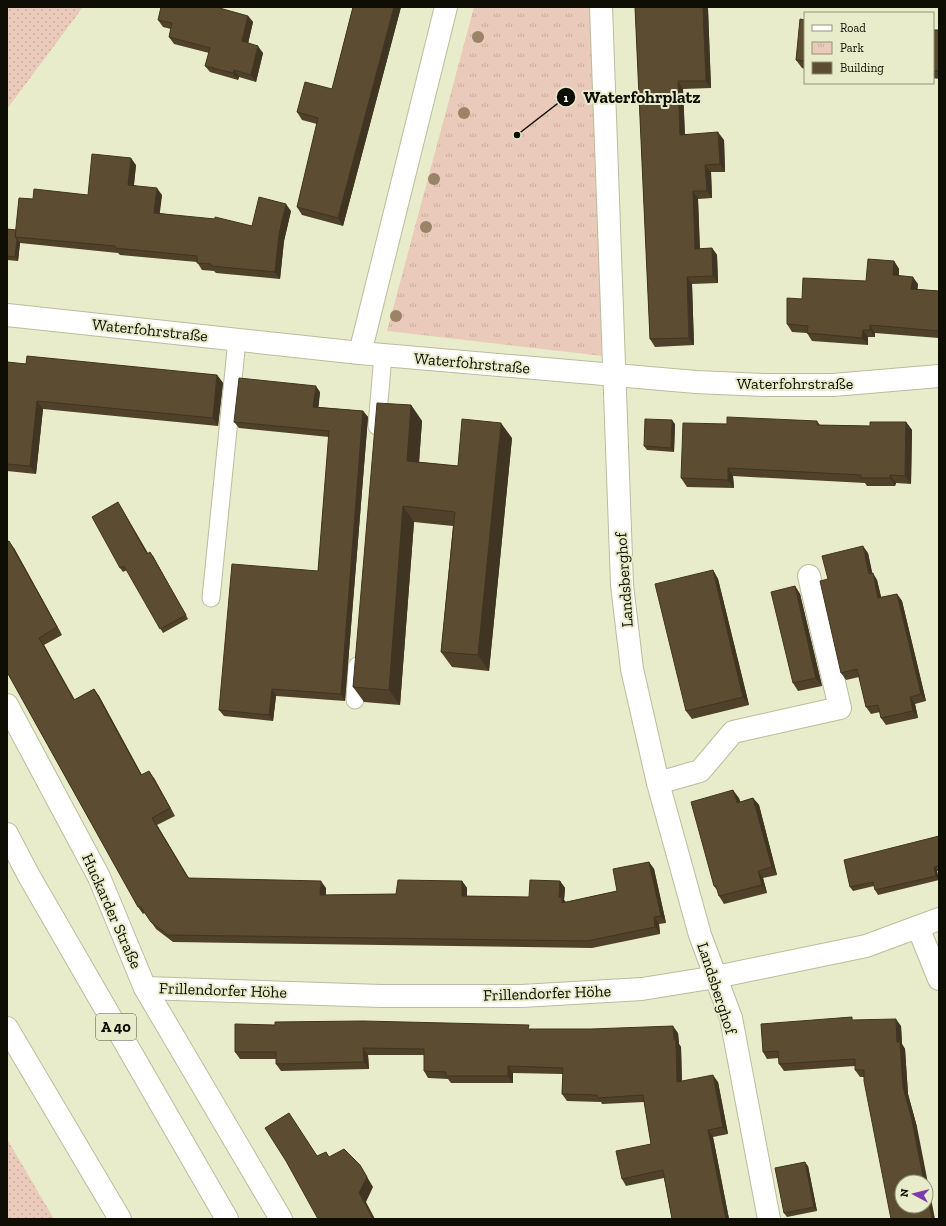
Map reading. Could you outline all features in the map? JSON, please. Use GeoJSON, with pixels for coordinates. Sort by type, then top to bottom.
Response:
{"type":"FeatureCollection","features":[{"type":"Feature","properties":{"kind":"main road"},"geometry":{"type":"LineString","coordinates":[[360,353],[446,7]]}},
{"type":"Feature","properties":{"kind":"main road","name":"Landsberghof"},"geometry":{"type":"LineString","coordinates":[[601,7],[612,273],[614,375],[622,585],[632,669],[658,783],[700,935],[731,1018],[769,1219]]}},
{"type":"Feature","properties":{"kind":"main road","name":"Waterfohrstraße"},"geometry":{"type":"LineString","coordinates":[[7,315],[360,353],[614,375],[764,385],[833,385],[939,376]]}},
{"type":"Feature","properties":{"kind":"main road"},"geometry":{"type":"LineString","coordinates":[[658,783],[700,771],[733,732],[840,708],[809,576]]}},
{"type":"Feature","properties":{"kind":"main road","name":"Huckarder Straße"},"geometry":{"type":"LineString","coordinates":[[7,705],[99,877],[145,988],[281,1219]]}},
{"type":"Feature","properties":{"kind":"main road","name":"A 40"},"geometry":{"type":"LineString","coordinates":[[7,834],[29,876],[227,1219]]}},
{"type":"Feature","properties":{"kind":"main road","name":"Frillendorfer Höhe"},"geometry":{"type":"LineString","coordinates":[[145,988],[380,996],[522,996],[642,989],[716,977],[866,946],[939,919]]}},
{"type":"Feature","properties":{"kind":"main road"},"geometry":{"type":"LineString","coordinates":[[918,927],[939,979]]}},
{"type":"Feature","properties":{"kind":"main road"},"geometry":{"type":"LineString","coordinates":[[7,1028],[120,1219]]}},
{"type":"Feature","properties":{"kind":"lane"},"geometry":{"type":"LineString","coordinates":[[211,598],[237,340]]}},
{"type":"Feature","properties":{"kind":"lane"},"geometry":{"type":"LineString","coordinates":[[376,441],[383,355]]}},
{"type":"Feature","properties":{"kind":"lane"},"geometry":{"type":"LineString","coordinates":[[355,700],[359,652]]}},
{"type":"Feature","properties":{"kind":"green space"},"geometry":{"type":"Polygon","coordinates":[[[7,7],[83,7],[7,109],[7,7]]]}},
{"type":"Feature","properties":{"kind":"green space"},"geometry":{"type":"Polygon","coordinates":[[[474,7],[591,7],[602,356],[387,331],[474,7]]]}},
{"type":"Feature","properties":{"kind":"green space"},"geometry":{"type":"Polygon","coordinates":[[[7,1139],[54,1219],[7,1219],[7,1139]]]}},
{"type":"Feature","properties":{"kind":"building"},"geometry":{"type":"Polygon","coordinates":[[[161,7],[216,7],[248,16],[242,41],[258,46],[251,75],[234,70],[233,73],[205,66],[210,48],[169,37],[172,23],[158,20],[161,7]]]}},
{"type":"Feature","properties":{"kind":"building"},"geometry":{"type":"Polygon","coordinates":[[[353,7],[394,7],[338,218],[297,207],[318,118],[297,112],[305,82],[332,89],[353,7]]]}},
{"type":"Feature","properties":{"kind":"building"},"geometry":{"type":"Polygon","coordinates":[[[635,7],[703,7],[706,81],[678,81],[680,135],[718,132],[720,164],[705,165],[707,191],[693,191],[695,249],[712,248],[713,276],[687,277],[689,338],[650,339],[635,7]]]}},
{"type":"Feature","properties":{"kind":"building"},"geometry":{"type":"Polygon","coordinates":[[[800,19],[804,20],[804,61],[796,60],[800,19]]]}},
{"type":"Feature","properties":{"kind":"building"},"geometry":{"type":"Polygon","coordinates":[[[934,30],[939,30],[939,71],[934,71],[934,30]]]}},
{"type":"Feature","properties":{"kind":"building"},"geometry":{"type":"Polygon","coordinates":[[[92,154],[131,158],[128,185],[157,188],[154,213],[215,219],[215,217],[252,226],[259,197],[286,204],[279,234],[275,272],[211,266],[211,264],[197,263],[197,256],[115,248],[115,246],[15,237],[19,198],[33,199],[34,189],[88,195],[92,154]]]}},
{"type":"Feature","properties":{"kind":"building"},"geometry":{"type":"Polygon","coordinates":[[[7,229],[16,230],[15,237],[17,239],[15,257],[7,256],[7,229]]]}},
{"type":"Feature","properties":{"kind":"building"},"geometry":{"type":"Polygon","coordinates":[[[868,259],[894,261],[893,275],[913,277],[911,289],[939,291],[939,331],[870,325],[870,330],[863,330],[862,338],[807,333],[808,326],[787,324],[787,298],[802,299],[803,278],[866,281],[868,259]]]}},
{"type":"Feature","properties":{"kind":"building"},"geometry":{"type":"Polygon","coordinates":[[[27,356],[217,375],[213,418],[37,401],[30,466],[7,464],[7,362],[26,364],[27,356]]]}},
{"type":"Feature","properties":{"kind":"building"},"geometry":{"type":"Polygon","coordinates":[[[239,378],[316,386],[313,407],[363,411],[341,694],[272,689],[269,715],[219,710],[232,564],[318,571],[329,431],[234,422],[239,378]]]}},
{"type":"Feature","properties":{"kind":"building"},"geometry":{"type":"Polygon","coordinates":[[[377,403],[411,405],[407,461],[458,466],[462,419],[501,423],[478,655],[441,652],[455,512],[403,506],[389,690],[353,687],[377,403]]]}},
{"type":"Feature","properties":{"kind":"building"},"geometry":{"type":"Polygon","coordinates":[[[727,417],[817,421],[817,425],[870,426],[870,422],[906,422],[905,476],[890,475],[890,478],[861,478],[861,475],[728,468],[728,480],[681,478],[683,423],[727,424],[727,417]]]}},
{"type":"Feature","properties":{"kind":"building"},"geometry":{"type":"Polygon","coordinates":[[[645,419],[672,420],[671,448],[644,446],[645,419]]]}},
{"type":"Feature","properties":{"kind":"building"},"geometry":{"type":"Polygon","coordinates":[[[118,502],[147,554],[150,552],[186,615],[160,629],[124,566],[120,568],[92,517],[118,502]]]}},
{"type":"Feature","properties":{"kind":"building"},"geometry":{"type":"Polygon","coordinates":[[[9,541],[57,627],[39,638],[74,700],[94,689],[141,775],[149,771],[170,808],[152,818],[188,878],[321,881],[320,895],[396,894],[398,880],[462,881],[462,896],[529,897],[530,880],[560,881],[559,897],[562,897],[562,903],[617,891],[613,869],[649,862],[661,916],[654,917],[655,927],[587,941],[168,935],[151,922],[140,906],[138,907],[7,672],[7,542],[9,541]]]}},
{"type":"Feature","properties":{"kind":"building"},"geometry":{"type":"Polygon","coordinates":[[[863,546],[869,574],[873,573],[878,598],[897,594],[921,694],[910,697],[913,711],[881,718],[878,705],[866,707],[857,669],[841,673],[820,581],[828,579],[822,556],[863,546]]]}},
{"type":"Feature","properties":{"kind":"building"},"geometry":{"type":"Polygon","coordinates":[[[713,570],[743,697],[686,711],[655,584],[713,570]]]}},
{"type":"Feature","properties":{"kind":"building"},"geometry":{"type":"Polygon","coordinates":[[[795,586],[816,678],[793,683],[771,592],[795,586]]]}},
{"type":"Feature","properties":{"kind":"building"},"geometry":{"type":"Polygon","coordinates":[[[733,790],[737,803],[753,798],[772,867],[758,871],[762,885],[719,896],[716,886],[714,886],[691,802],[733,790]]]}},
{"type":"Feature","properties":{"kind":"building"},"geometry":{"type":"Polygon","coordinates":[[[939,836],[939,866],[934,867],[936,876],[875,890],[873,882],[850,887],[844,860],[939,836]]]}},
{"type":"Feature","properties":{"kind":"building"},"geometry":{"type":"Polygon","coordinates":[[[852,1017],[852,1020],[896,1019],[897,1042],[900,1042],[903,1087],[912,1120],[922,1174],[894,1174],[894,1214],[931,1214],[932,1219],[891,1219],[864,1081],[864,1070],[855,1070],[855,1059],[779,1064],[778,1051],[763,1052],[761,1024],[852,1017]]]}},
{"type":"Feature","properties":{"kind":"building"},"geometry":{"type":"Polygon","coordinates":[[[363,1021],[529,1025],[528,1029],[591,1029],[673,1026],[674,1040],[676,1040],[677,1082],[713,1075],[723,1127],[708,1130],[726,1219],[672,1219],[663,1170],[622,1179],[616,1151],[651,1144],[643,1095],[598,1098],[597,1095],[562,1094],[563,1068],[508,1066],[508,1076],[446,1076],[446,1072],[424,1071],[424,1049],[363,1048],[364,1062],[276,1064],[276,1052],[235,1052],[235,1024],[275,1025],[275,1022],[363,1021]]]}},
{"type":"Feature","properties":{"kind":"building"},"geometry":{"type":"Polygon","coordinates":[[[289,1113],[317,1156],[326,1152],[329,1157],[344,1149],[360,1165],[367,1177],[359,1193],[373,1219],[318,1219],[286,1161],[265,1128],[289,1113]]]}},
{"type":"Feature","properties":{"kind":"building"},"geometry":{"type":"Polygon","coordinates":[[[805,1162],[814,1207],[784,1213],[775,1168],[805,1162]]]}},
{"type":"Feature","properties":{"kind":"place","name":"Waterfohrplatz"},"geometry":{"type":"Point","coordinates":[517,135]}}]}
